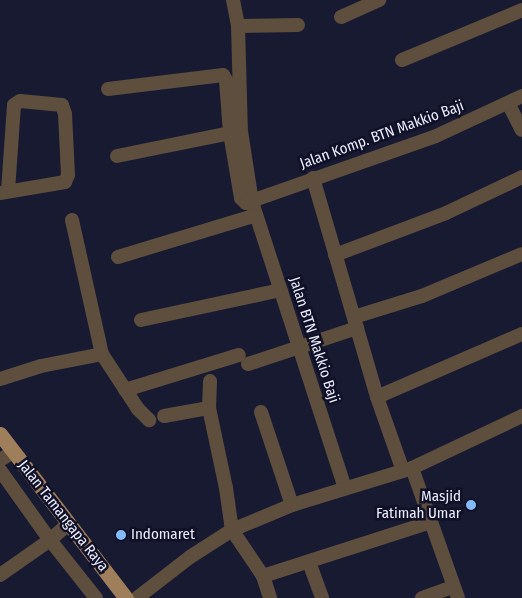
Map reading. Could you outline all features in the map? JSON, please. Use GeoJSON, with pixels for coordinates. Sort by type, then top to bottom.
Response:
{"type":"FeatureCollection","features":[{"type":"Feature","properties":{"kind":"main road","name":"Jalan Tamangapa Raya"},"geometry":{"type":"LineString","coordinates":[[0,434],[126,598]]}},
{"type":"Feature","properties":{"kind":"street"},"geometry":{"type":"LineString","coordinates":[[233,0],[238,26],[241,131],[254,209]]}},
{"type":"Feature","properties":{"kind":"street"},"geometry":{"type":"LineString","coordinates":[[341,17],[379,0]]}},
{"type":"Feature","properties":{"kind":"street"},"geometry":{"type":"LineString","coordinates":[[402,60],[522,10]]}},
{"type":"Feature","properties":{"kind":"street"},"geometry":{"type":"LineString","coordinates":[[238,26],[298,25]]}},
{"type":"Feature","properties":{"kind":"street"},"geometry":{"type":"LineString","coordinates":[[108,89],[223,75],[226,80],[230,133],[241,198],[244,203],[254,209]]}},
{"type":"Feature","properties":{"kind":"street","name":"Jalan Komp. BTN Makkio Baji"},"geometry":{"type":"LineString","coordinates":[[118,257],[254,209],[313,178],[436,136],[522,96]]}},
{"type":"Feature","properties":{"kind":"street"},"geometry":{"type":"LineString","coordinates":[[20,101],[62,105],[68,176],[66,182],[4,192],[14,105],[20,101]]}},
{"type":"Feature","properties":{"kind":"street"},"geometry":{"type":"LineString","coordinates":[[508,103],[522,130]]}},
{"type":"Feature","properties":{"kind":"street"},"geometry":{"type":"LineString","coordinates":[[117,156],[230,133]]}},
{"type":"Feature","properties":{"kind":"street"},"geometry":{"type":"LineString","coordinates":[[335,255],[446,213],[522,177]]}},
{"type":"Feature","properties":{"kind":"street"},"geometry":{"type":"LineString","coordinates":[[313,178],[377,398],[432,522],[455,592],[422,598]]}},
{"type":"Feature","properties":{"kind":"street","name":"Jalan BTN Makkio Baji"},"geometry":{"type":"LineString","coordinates":[[254,209],[345,488]]}},
{"type":"Feature","properties":{"kind":"street"},"geometry":{"type":"LineString","coordinates":[[72,220],[102,354],[125,390],[149,420]]}},
{"type":"Feature","properties":{"kind":"street"},"geometry":{"type":"LineString","coordinates":[[125,390],[244,359],[298,348],[522,254]]}},
{"type":"Feature","properties":{"kind":"street"},"geometry":{"type":"LineString","coordinates":[[141,320],[281,290]]}},
{"type":"Feature","properties":{"kind":"street"},"geometry":{"type":"LineString","coordinates":[[377,398],[522,334]]}},
{"type":"Feature","properties":{"kind":"street"},"geometry":{"type":"LineString","coordinates":[[0,379],[41,366],[102,354]]}},
{"type":"Feature","properties":{"kind":"street"},"geometry":{"type":"LineString","coordinates":[[210,381],[209,408],[226,488],[232,530],[263,576],[270,598]]}},
{"type":"Feature","properties":{"kind":"street"},"geometry":{"type":"LineString","coordinates":[[164,416],[209,408]]}},
{"type":"Feature","properties":{"kind":"street"},"geometry":{"type":"LineString","coordinates":[[261,412],[292,505]]}},
{"type":"Feature","properties":{"kind":"street"},"geometry":{"type":"LineString","coordinates":[[137,598],[190,558],[232,530],[292,505],[408,470],[522,416]]}},
{"type":"Feature","properties":{"kind":"street"},"geometry":{"type":"LineString","coordinates":[[0,460],[13,452]]}},
{"type":"Feature","properties":{"kind":"street"},"geometry":{"type":"LineString","coordinates":[[0,470],[50,540],[96,598]]}},
{"type":"Feature","properties":{"kind":"street"},"geometry":{"type":"LineString","coordinates":[[263,576],[432,522]]}},
{"type":"Feature","properties":{"kind":"street"},"geometry":{"type":"LineString","coordinates":[[0,575],[50,540],[68,524]]}},
{"type":"Feature","properties":{"kind":"street"},"geometry":{"type":"LineString","coordinates":[[309,562],[322,598]]}},
{"type":"Feature","properties":{"kind":"place","name":"Masjid Fatimah Umar"},"geometry":{"type":"Point","coordinates":[471,505]}},
{"type":"Feature","properties":{"kind":"place","name":"Indomaret"},"geometry":{"type":"Point","coordinates":[121,535]}}]}
